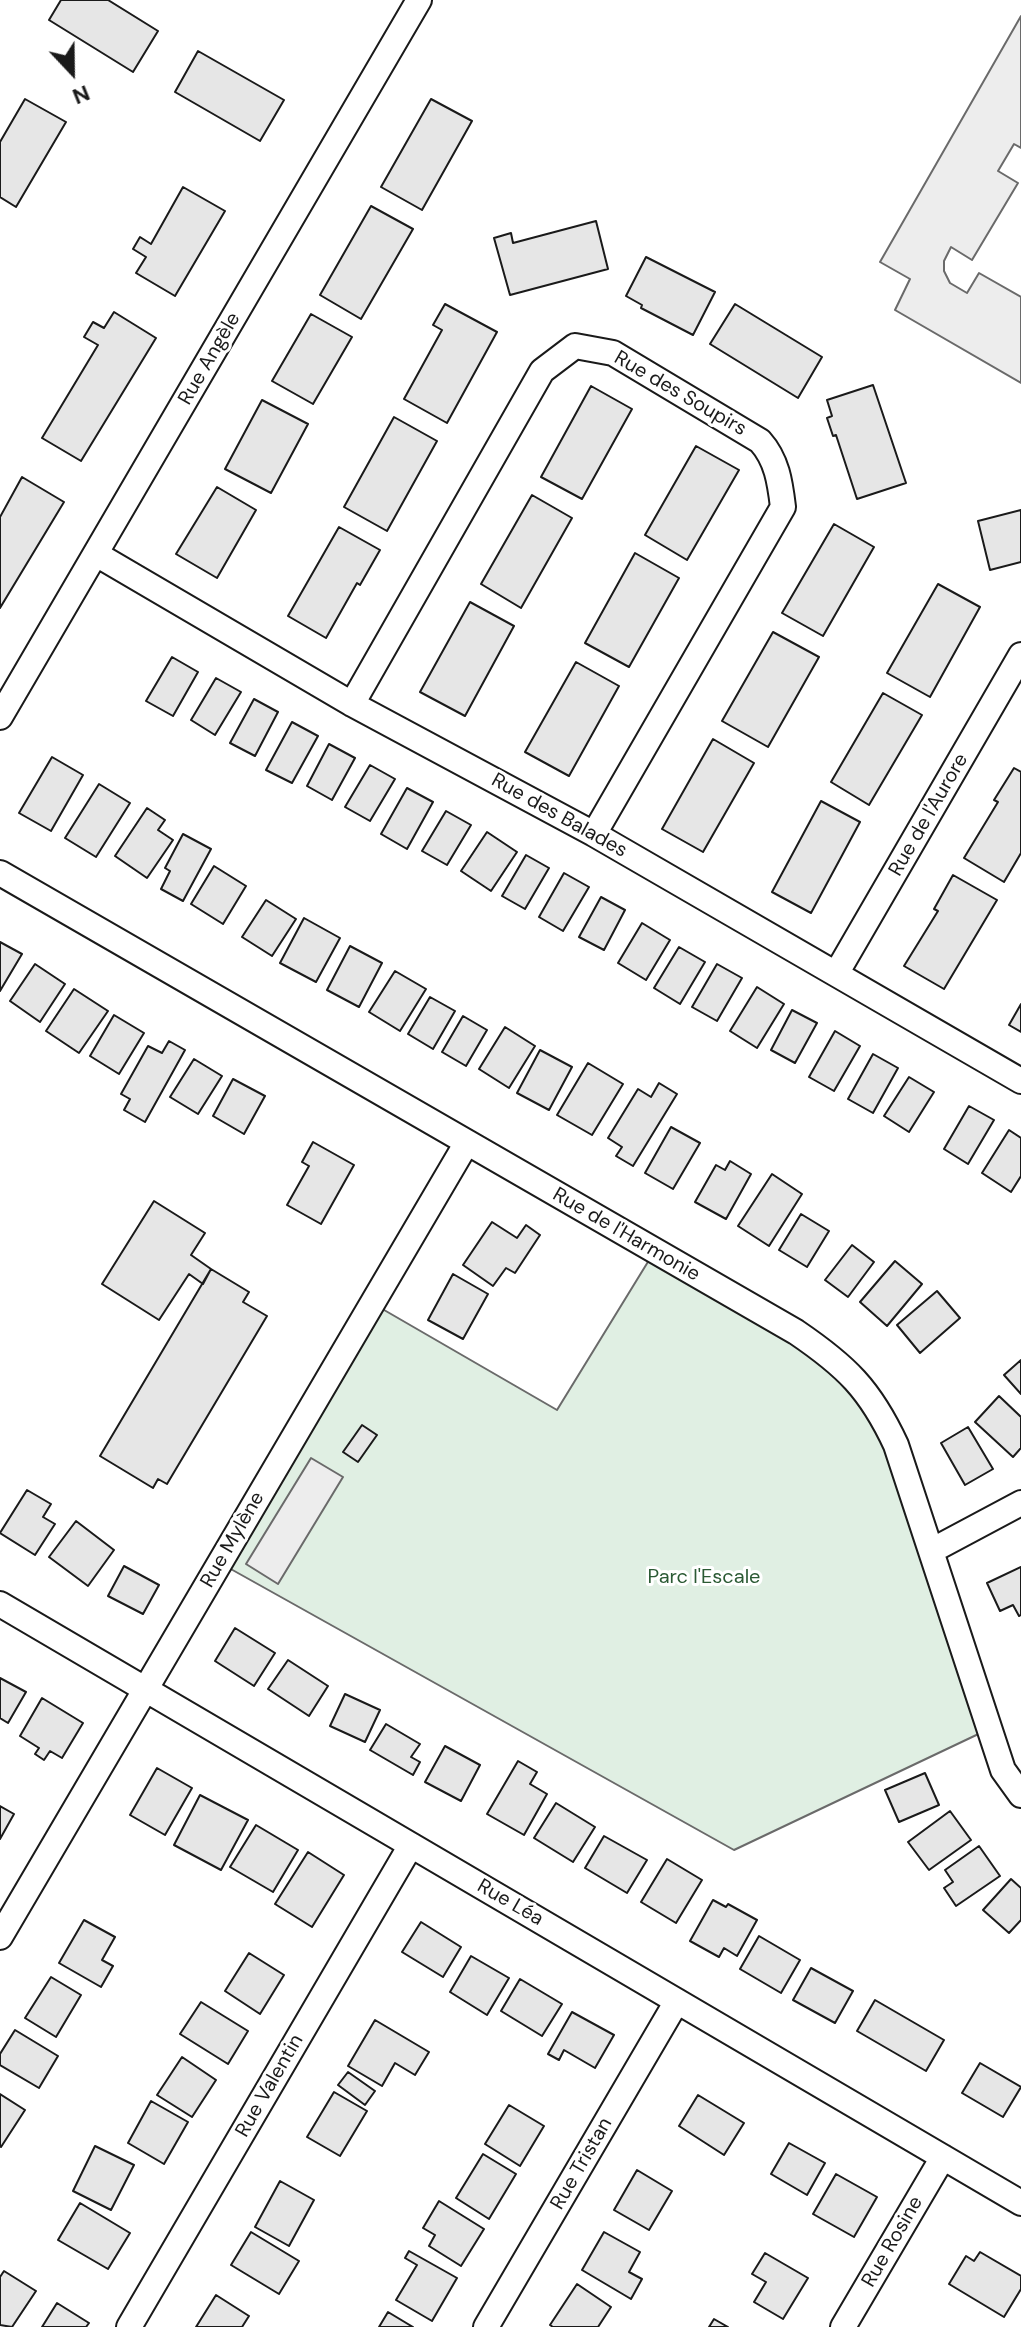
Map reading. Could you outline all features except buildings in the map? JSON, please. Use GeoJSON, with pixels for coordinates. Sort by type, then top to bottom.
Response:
{"type":"FeatureCollection","features":[{"type":"Feature","properties":{"kind":"street","name":"Rue Angèle"},"geometry":{"type":"LineString","coordinates":[[0,717],[419,0]]}},
{"type":"Feature","properties":{"kind":"street","name":"Rue des Soupirs"},"geometry":{"type":"LineString","coordinates":[[352,704],[542,371],[575,346],[613,353],[760,441],[768,450],[780,477],[783,507],[594,834]]}},
{"type":"Feature","properties":{"kind":"street","name":"Rue des Balades"},"geometry":{"type":"LineString","coordinates":[[96,554],[352,704],[594,834],[1021,1081]]}},
{"type":"Feature","properties":{"kind":"street","name":"Rue de l'Aurore"},"geometry":{"type":"LineString","coordinates":[[836,974],[1021,655]]}},
{"type":"Feature","properties":{"kind":"street","name":"Rue de l'Harmonie"},"geometry":{"type":"LineString","coordinates":[[0,873],[796,1332],[832,1357],[862,1386],[882,1415],[896,1445],[1003,1770],[1021,1795]]}},
{"type":"Feature","properties":{"kind":"street","name":"Rue Mylène"},"geometry":{"type":"LineString","coordinates":[[0,1937],[466,1144]]}},
{"type":"Feature","properties":{"kind":"street"},"geometry":{"type":"LineString","coordinates":[[931,1551],[1021,1503]]}},
{"type":"Feature","properties":{"kind":"street","name":"Rue Léa"},"geometry":{"type":"LineString","coordinates":[[0,1604],[1021,2203]]}},
{"type":"Feature","properties":{"kind":"street","name":"Rue Valentin"},"geometry":{"type":"LineString","coordinates":[[129,2327],[411,1845]]}},
{"type":"Feature","properties":{"kind":"street","name":"Rue Tristan"},"geometry":{"type":"LineString","coordinates":[[486,2327],[677,2001]]}},
{"type":"Feature","properties":{"kind":"street","name":"Rue Rosine"},"geometry":{"type":"LineString","coordinates":[[843,2327],[943,2157]]}},
{"type":"Feature","properties":{"kind":"green space","name":"Parc l'Escale"},"geometry":{"type":"Polygon","coordinates":[[[654,1252],[862,1386],[989,1729],[734,1850],[220,1563],[372,1303],[557,1410],[654,1252]]]}},
{"type":"Feature","properties":{"kind":"shaded area"},"geometry":{"type":"Polygon","coordinates":[[[1021,16],[1021,148],[1014,144],[998,171],[1018,183],[972,260],[951,247],[944,261],[944,271],[950,283],[967,293],[979,273],[1021,297],[1021,383],[895,310],[910,279],[880,262],[1021,16]]]}},
{"type":"Feature","properties":{"kind":"shaded area"},"geometry":{"type":"Polygon","coordinates":[[[311,1458],[343,1477],[278,1584],[246,1564],[311,1458]]]}}]}
